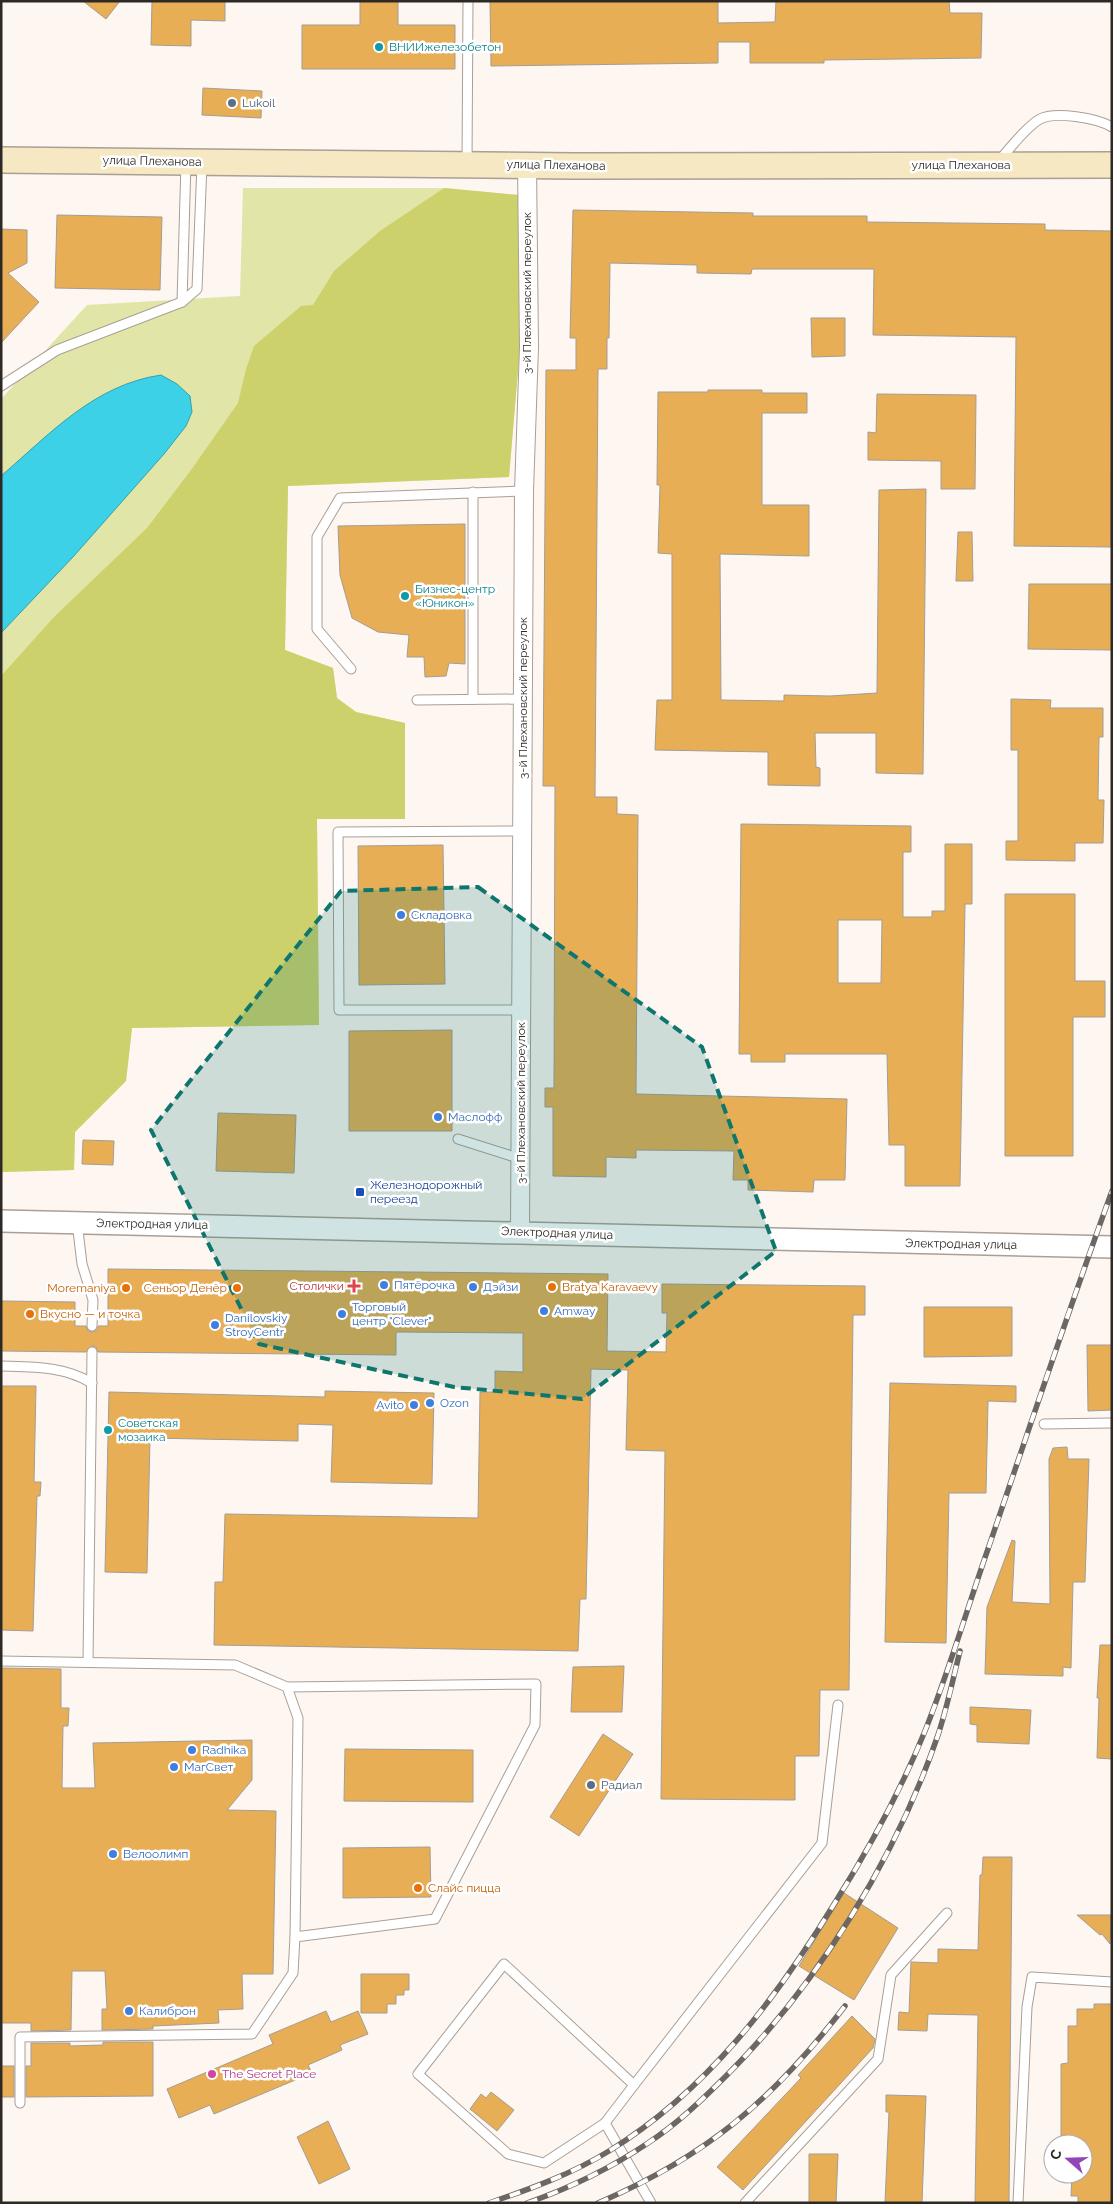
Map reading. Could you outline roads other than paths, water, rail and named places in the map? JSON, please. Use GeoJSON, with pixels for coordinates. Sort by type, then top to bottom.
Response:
{"type":"FeatureCollection","features":[{"type":"Feature","properties":{"kind":"main road","name":"улица Плеханова"},"geometry":{"type":"LineString","coordinates":[[1,160],[527,164],[574,166],[1112,165]]}},
{"type":"Feature","properties":{"kind":"street","name":"3-й Плехановский переулок"},"geometry":{"type":"LineString","coordinates":[[520,1232],[524,490],[528,347],[527,164]]}},
{"type":"Feature","properties":{"kind":"street","name":"Электродная улица"},"geometry":{"type":"LineString","coordinates":[[1,1221],[520,1232],[790,1241],[1112,1247]]}},
{"type":"Feature","properties":{"kind":"lane"},"geometry":{"type":"LineString","coordinates":[[466,164],[468,1]]}},
{"type":"Feature","properties":{"kind":"lane"},"geometry":{"type":"LineString","coordinates":[[996,165],[1013,143],[1040,118],[1067,115],[1112,127]]}},
{"type":"Feature","properties":{"kind":"lane"},"geometry":{"type":"LineString","coordinates":[[182,302],[194,162]]}},
{"type":"Feature","properties":{"kind":"lane"},"geometry":{"type":"LineString","coordinates":[[1,386],[57,350],[182,302],[197,289],[194,162]]}},
{"type":"Feature","properties":{"kind":"lane"},"geometry":{"type":"LineString","coordinates":[[351,669],[317,629],[317,537],[340,498],[524,490]]}},
{"type":"Feature","properties":{"kind":"lane"},"geometry":{"type":"LineString","coordinates":[[473,492],[473,699]]}},
{"type":"Feature","properties":{"kind":"lane"},"geometry":{"type":"LineString","coordinates":[[416,700],[523,699]]}},
{"type":"Feature","properties":{"kind":"lane"},"geometry":{"type":"LineString","coordinates":[[521,1010],[339,1010],[338,832],[522,831]]}},
{"type":"Feature","properties":{"kind":"lane"},"geometry":{"type":"LineString","coordinates":[[458,1139],[521,1159]]}},
{"type":"Feature","properties":{"kind":"lane"},"geometry":{"type":"LineString","coordinates":[[77,1222],[82,1264],[93,1300],[92,1326]]}},
{"type":"Feature","properties":{"kind":"lane"},"geometry":{"type":"LineString","coordinates":[[88,1662],[92,1352]]}},
{"type":"Feature","properties":{"kind":"lane"},"geometry":{"type":"LineString","coordinates":[[1,1366],[51,1367],[79,1376],[92,1383]]}},
{"type":"Feature","properties":{"kind":"lane"},"geometry":{"type":"LineString","coordinates":[[1044,1424],[1112,1423]]}},
{"type":"Feature","properties":{"kind":"lane"},"geometry":{"type":"LineString","coordinates":[[1,1661],[235,1665],[287,1687],[536,1684],[535,1725],[435,1920],[295,1937]]}},
{"type":"Feature","properties":{"kind":"lane"},"geometry":{"type":"LineString","coordinates":[[20,2103],[20,2037],[252,2034],[293,1973],[298,1718],[287,1687]]}},
{"type":"Feature","properties":{"kind":"lane"},"geometry":{"type":"LineString","coordinates":[[634,2084],[504,1964],[418,2074],[508,2154],[544,2163],[605,2123],[822,1843],[838,1705]]}},
{"type":"Feature","properties":{"kind":"lane"},"geometry":{"type":"LineString","coordinates":[[745,2203],[878,2059],[891,1975],[947,1913]]}},
{"type":"Feature","properties":{"kind":"lane"},"geometry":{"type":"LineString","coordinates":[[1018,2203],[1027,2007],[1032,1977],[1112,1982]]}},
{"type":"Feature","properties":{"kind":"lane"},"geometry":{"type":"LineString","coordinates":[[605,2123],[651,2203]]}},
{"type":"Feature","properties":{"kind":"water"},"geometry":{"type":"Polygon","coordinates":[[[161,375],[177,384],[190,396],[192,412],[186,426],[164,454],[73,557],[1,633],[1,476],[56,428],[94,400],[137,380],[161,375]]]}},
{"type":"Feature","properties":{"kind":"railway"},"geometry":{"type":"LineString","coordinates":[[489,2203],[550,2180],[595,2159],[644,2127],[678,2100],[737,2040],[764,2007],[789,1973],[849,1881],[895,1796],[916,1753],[934,1708],[1049,1369],[1112,1191]]}},
{"type":"Feature","properties":{"kind":"railway"},"geometry":{"type":"LineString","coordinates":[[527,2203],[559,2191],[605,2169],[659,2136],[726,2076],[792,2002],[850,1918],[900,1827],[921,1781],[938,1735],[960,1651]]}},
{"type":"Feature","properties":{"kind":"railway"},"geometry":{"type":"LineString","coordinates":[[598,2203],[672,2166],[705,2145],[735,2122],[791,2070],[845,2006]]}},
{"type":"Feature","properties":{"kind":"place","name":"ВНИИжелезобетон"},"geometry":{"type":"Point","coordinates":[379,47]}},
{"type":"Feature","properties":{"kind":"place","name":"Lukoil"},"geometry":{"type":"Point","coordinates":[232,103]}},
{"type":"Feature","properties":{"kind":"place","name":"Бизнес-центр «Юникон»"},"geometry":{"type":"Point","coordinates":[405,596]}},
{"type":"Feature","properties":{"kind":"place","name":"Складовка"},"geometry":{"type":"Point","coordinates":[401,915]}},
{"type":"Feature","properties":{"kind":"place","name":"Маслофф"},"geometry":{"type":"Point","coordinates":[438,1117]}},
{"type":"Feature","properties":{"kind":"place","name":"Железнодорожный переезд"},"geometry":{"type":"Point","coordinates":[360,1192]}},
{"type":"Feature","properties":{"kind":"place","name":"Пятёрочка"},"geometry":{"type":"Point","coordinates":[384,1285]}},
{"type":"Feature","properties":{"kind":"place","name":"Столички"},"geometry":{"type":"Point","coordinates":[354,1286]}},
{"type":"Feature","properties":{"kind":"place","name":"Дэйзи"},"geometry":{"type":"Point","coordinates":[473,1287]}},
{"type":"Feature","properties":{"kind":"place","name":"Bratya Karavaevy"},"geometry":{"type":"Point","coordinates":[552,1287]}},
{"type":"Feature","properties":{"kind":"place","name":"Moremaniya"},"geometry":{"type":"Point","coordinates":[126,1288]}},
{"type":"Feature","properties":{"kind":"place","name":"Сеньор Денёр"},"geometry":{"type":"Point","coordinates":[237,1288]}},
{"type":"Feature","properties":{"kind":"place","name":"Amway"},"geometry":{"type":"Point","coordinates":[544,1311]}},
{"type":"Feature","properties":{"kind":"place","name":"Вкусно — и точка"},"geometry":{"type":"Point","coordinates":[30,1314]}},
{"type":"Feature","properties":{"kind":"place","name":"Торговый центр \"Clever\""},"geometry":{"type":"Point","coordinates":[342,1314]}},
{"type":"Feature","properties":{"kind":"place","name":"Danilovskiy StroyCentr"},"geometry":{"type":"Point","coordinates":[215,1325]}},
{"type":"Feature","properties":{"kind":"place","name":"Ozon"},"geometry":{"type":"Point","coordinates":[430,1403]}},
{"type":"Feature","properties":{"kind":"place","name":"Avito"},"geometry":{"type":"Point","coordinates":[414,1405]}},
{"type":"Feature","properties":{"kind":"place","name":"Советская мозаика"},"geometry":{"type":"Point","coordinates":[108,1430]}},
{"type":"Feature","properties":{"kind":"place","name":"Radhika"},"geometry":{"type":"Point","coordinates":[192,1750]}},
{"type":"Feature","properties":{"kind":"place","name":"МагСвет"},"geometry":{"type":"Point","coordinates":[174,1767]}},
{"type":"Feature","properties":{"kind":"place","name":"Радиал"},"geometry":{"type":"Point","coordinates":[591,1785]}},
{"type":"Feature","properties":{"kind":"place","name":"Велоолимп"},"geometry":{"type":"Point","coordinates":[113,1854]}},
{"type":"Feature","properties":{"kind":"place","name":"Слайс пицца"},"geometry":{"type":"Point","coordinates":[418,1888]}},
{"type":"Feature","properties":{"kind":"place","name":"Калиброн"},"geometry":{"type":"Point","coordinates":[129,2011]}},
{"type":"Feature","properties":{"kind":"place","name":"The Secret Place"},"geometry":{"type":"Point","coordinates":[212,2074]}}]}
